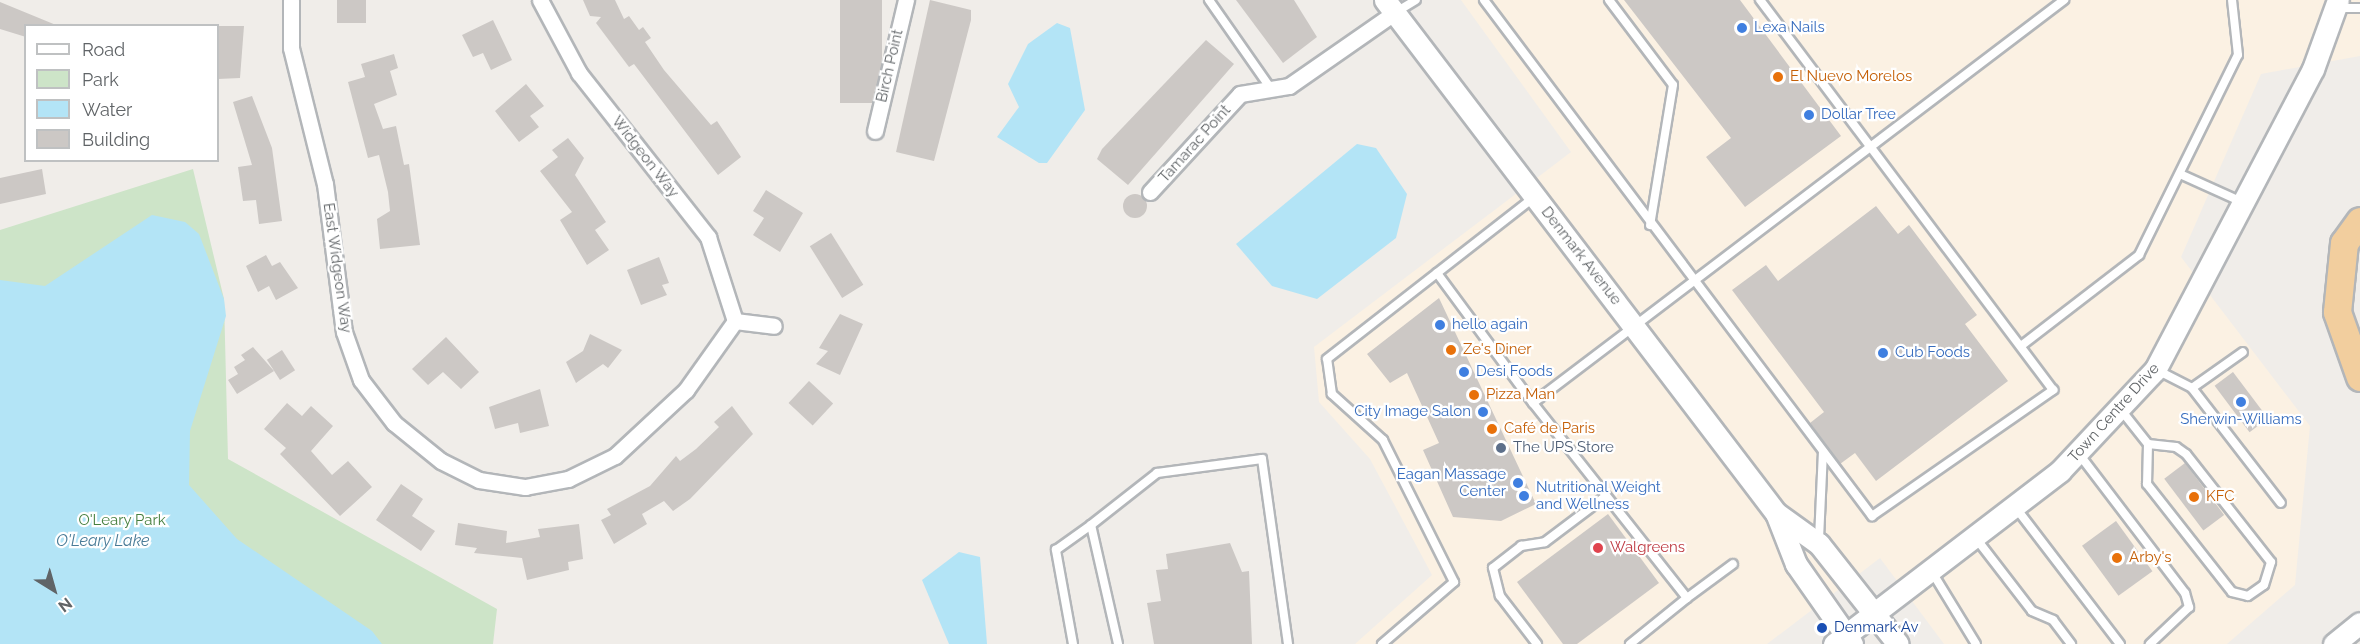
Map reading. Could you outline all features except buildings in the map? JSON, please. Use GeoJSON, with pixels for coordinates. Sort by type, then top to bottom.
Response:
{"type":"FeatureCollection","features":[{"type":"Feature","properties":{"kind":"highway"},"geometry":{"type":"LineString","coordinates":[[2360,221],[2344,243],[2337,312],[2360,377]]}},
{"type":"Feature","properties":{"kind":"street","name":"East Widgeon Way"},"geometry":{"type":"LineString","coordinates":[[291,0],[291,48],[325,184],[344,332],[361,380],[394,423],[441,461],[479,480],[525,487],[568,479],[615,456],[686,390],[735,321]]}},
{"type":"Feature","properties":{"kind":"street","name":"Widgeon Way"},"geometry":{"type":"LineString","coordinates":[[540,0],[579,73],[708,237],[735,321]]}},
{"type":"Feature","properties":{"kind":"street","name":"Birch Point"},"geometry":{"type":"LineString","coordinates":[[875,131],[906,0]]}},
{"type":"Feature","properties":{"kind":"street","name":"Town Centre Drive"},"geometry":{"type":"LineString","coordinates":[[1844,641],[1873,614],[2015,507],[2079,454],[2156,369],[2313,69],[2336,4]]}},
{"type":"Feature","properties":{"kind":"street","name":"Tamarac Point"},"geometry":{"type":"LineString","coordinates":[[1150,192],[1240,94],[1289,86],[1390,6]]}},
{"type":"Feature","properties":{"kind":"street","name":"Denmark Avenue"},"geometry":{"type":"LineString","coordinates":[[1390,6],[1776,513],[1796,564],[1844,641]]}},
{"type":"Feature","properties":{"kind":"street"},"geometry":{"type":"LineString","coordinates":[[735,321],[774,327]]}},
{"type":"Feature","properties":{"kind":"street","name":"Denmark Avenue"},"geometry":{"type":"LineString","coordinates":[[1776,513],[1819,544],[1899,644]]}},
{"type":"Feature","properties":{"kind":"street"},"geometry":{"type":"LineString","coordinates":[[2334,644],[2360,623]]}},
{"type":"Feature","properties":{"kind":"lane"},"geometry":{"type":"LineString","coordinates":[[1209,0],[1271,89]]}},
{"type":"Feature","properties":{"kind":"lane"},"geometry":{"type":"LineString","coordinates":[[1390,6],[1416,0]]}},
{"type":"Feature","properties":{"kind":"lane"},"geometry":{"type":"LineString","coordinates":[[1484,0],[1693,284],[1872,516],[2053,390],[1873,146],[1760,0]]}},
{"type":"Feature","properties":{"kind":"lane"},"geometry":{"type":"LineString","coordinates":[[1609,0],[1673,85],[1650,225]]}},
{"type":"Feature","properties":{"kind":"lane"},"geometry":{"type":"LineString","coordinates":[[1533,403],[1634,324],[1693,284],[2064,0]]}},
{"type":"Feature","properties":{"kind":"lane"},"geometry":{"type":"LineString","coordinates":[[2021,346],[2139,255],[2238,56],[2232,0]]}},
{"type":"Feature","properties":{"kind":"lane"},"geometry":{"type":"LineString","coordinates":[[2336,4],[2360,8]]}},
{"type":"Feature","properties":{"kind":"lane"},"geometry":{"type":"LineString","coordinates":[[2180,174],[2243,203]]}},
{"type":"Feature","properties":{"kind":"lane"},"geometry":{"type":"LineString","coordinates":[[1382,644],[1454,582],[1383,440],[1332,394],[1327,359],[1535,197]]}},
{"type":"Feature","properties":{"kind":"lane"},"geometry":{"type":"LineString","coordinates":[[1437,273],[1533,403],[1687,598]]}},
{"type":"Feature","properties":{"kind":"lane"},"geometry":{"type":"LineString","coordinates":[[2192,388],[2243,352]]}},
{"type":"Feature","properties":{"kind":"lane"},"geometry":{"type":"LineString","coordinates":[[2156,369],[2192,388],[2281,503]]}},
{"type":"Feature","properties":{"kind":"lane"},"geometry":{"type":"LineString","coordinates":[[2120,409],[2148,444],[2147,484],[2232,592],[2248,596],[2264,585],[2271,562],[2186,454],[2176,447],[2148,444]]}},
{"type":"Feature","properties":{"kind":"lane"},"geometry":{"type":"LineString","coordinates":[[1819,544],[1823,452]]}},
{"type":"Feature","properties":{"kind":"lane"},"geometry":{"type":"LineString","coordinates":[[2079,454],[2185,593],[2189,607],[2150,644]]}},
{"type":"Feature","properties":{"kind":"lane"},"geometry":{"type":"LineString","coordinates":[[1073,644],[1056,550],[1157,473],[1262,459],[1288,644]]}},
{"type":"Feature","properties":{"kind":"lane"},"geometry":{"type":"LineString","coordinates":[[1537,644],[1500,596],[1493,568],[1521,546],[1545,542],[1606,496]]}},
{"type":"Feature","properties":{"kind":"lane"},"geometry":{"type":"LineString","coordinates":[[2015,507],[2120,644]]}},
{"type":"Feature","properties":{"kind":"lane"},"geometry":{"type":"LineString","coordinates":[[1091,525],[1118,644]]}},
{"type":"Feature","properties":{"kind":"lane"},"geometry":{"type":"LineString","coordinates":[[1975,537],[2032,610],[2053,620],[2071,644]]}},
{"type":"Feature","properties":{"kind":"lane"},"geometry":{"type":"LineString","coordinates":[[1630,644],[1733,564]]}},
{"type":"Feature","properties":{"kind":"lane"},"geometry":{"type":"LineString","coordinates":[[1931,570],[1976,644]]}},
{"type":"Feature","properties":{"kind":"shaded area"},"geometry":{"type":"Polygon","coordinates":[[[1461,0],[2360,0],[2360,56],[2261,74],[2181,257],[2310,426],[2295,585],[2227,644],[1944,644],[1880,558],[1767,644],[1355,644],[1432,575],[1370,459],[1319,402],[1314,347],[1571,152],[1461,0]]]}},
{"type":"Feature","properties":{"kind":"green space","name":"O'Leary Lake"},"geometry":{"type":"Polygon","coordinates":[[[193,169],[224,299],[228,459],[497,609],[493,644],[0,644],[0,230],[193,169]]]}},
{"type":"Feature","properties":{"kind":"water"},"geometry":{"type":"Polygon","coordinates":[[[1057,23],[1070,28],[1085,110],[1047,163],[1039,163],[997,137],[1019,107],[1008,84],[1028,44],[1057,23]]]}},
{"type":"Feature","properties":{"kind":"water"},"geometry":{"type":"Polygon","coordinates":[[[1357,144],[1376,148],[1407,194],[1396,238],[1317,299],[1272,286],[1236,244],[1357,144]]]}},
{"type":"Feature","properties":{"kind":"water","name":"O'Leary Lake"},"geometry":{"type":"Polygon","coordinates":[[[152,215],[185,222],[199,234],[224,299],[226,316],[190,431],[189,485],[237,539],[372,631],[382,644],[0,644],[0,280],[45,286],[152,215]]]}},
{"type":"Feature","properties":{"kind":"water"},"geometry":{"type":"Polygon","coordinates":[[[959,552],[980,557],[987,644],[949,644],[922,580],[959,552]]]}},
{"type":"Feature","properties":{"kind":"place","name":"Lexa Nails"},"geometry":{"type":"Point","coordinates":[1742,28]}},
{"type":"Feature","properties":{"kind":"place","name":"El Nuevo Morelos"},"geometry":{"type":"Point","coordinates":[1778,77]}},
{"type":"Feature","properties":{"kind":"place","name":"Dollar Tree"},"geometry":{"type":"Point","coordinates":[1809,115]}},
{"type":"Feature","properties":{"kind":"place","name":"hello again"},"geometry":{"type":"Point","coordinates":[1440,325]}},
{"type":"Feature","properties":{"kind":"place","name":"Ze's Diner"},"geometry":{"type":"Point","coordinates":[1451,350]}},
{"type":"Feature","properties":{"kind":"place","name":"Cub Foods"},"geometry":{"type":"Point","coordinates":[1883,353]}},
{"type":"Feature","properties":{"kind":"place","name":"Desi Foods"},"geometry":{"type":"Point","coordinates":[1464,372]}},
{"type":"Feature","properties":{"kind":"place","name":"Pizza Man"},"geometry":{"type":"Point","coordinates":[1474,395]}},
{"type":"Feature","properties":{"kind":"place","name":"Sherwin-Williams"},"geometry":{"type":"Point","coordinates":[2241,402]}},
{"type":"Feature","properties":{"kind":"place","name":"City Image Salon"},"geometry":{"type":"Point","coordinates":[1483,412]}},
{"type":"Feature","properties":{"kind":"place","name":"Café de Paris"},"geometry":{"type":"Point","coordinates":[1492,429]}},
{"type":"Feature","properties":{"kind":"place","name":"The UPS Store"},"geometry":{"type":"Point","coordinates":[1501,448]}},
{"type":"Feature","properties":{"kind":"place","name":"Eagan Massage Center"},"geometry":{"type":"Point","coordinates":[1518,483]}},
{"type":"Feature","properties":{"kind":"place","name":"Nutritional Weight and Wellness"},"geometry":{"type":"Point","coordinates":[1524,496]}},
{"type":"Feature","properties":{"kind":"place","name":"KFC"},"geometry":{"type":"Point","coordinates":[2194,497]}},
{"type":"Feature","properties":{"kind":"place","name":"Walgreens"},"geometry":{"type":"Point","coordinates":[1598,548]}},
{"type":"Feature","properties":{"kind":"place","name":"Arby's"},"geometry":{"type":"Point","coordinates":[2117,558]}},
{"type":"Feature","properties":{"kind":"place","name":"Denmark Av"},"geometry":{"type":"Point","coordinates":[1822,628]}},
{"type":"Feature","properties":{"kind":"park label","name":"O'Leary Park"},"geometry":{"type":"Point","coordinates":[122,521]}}]}
